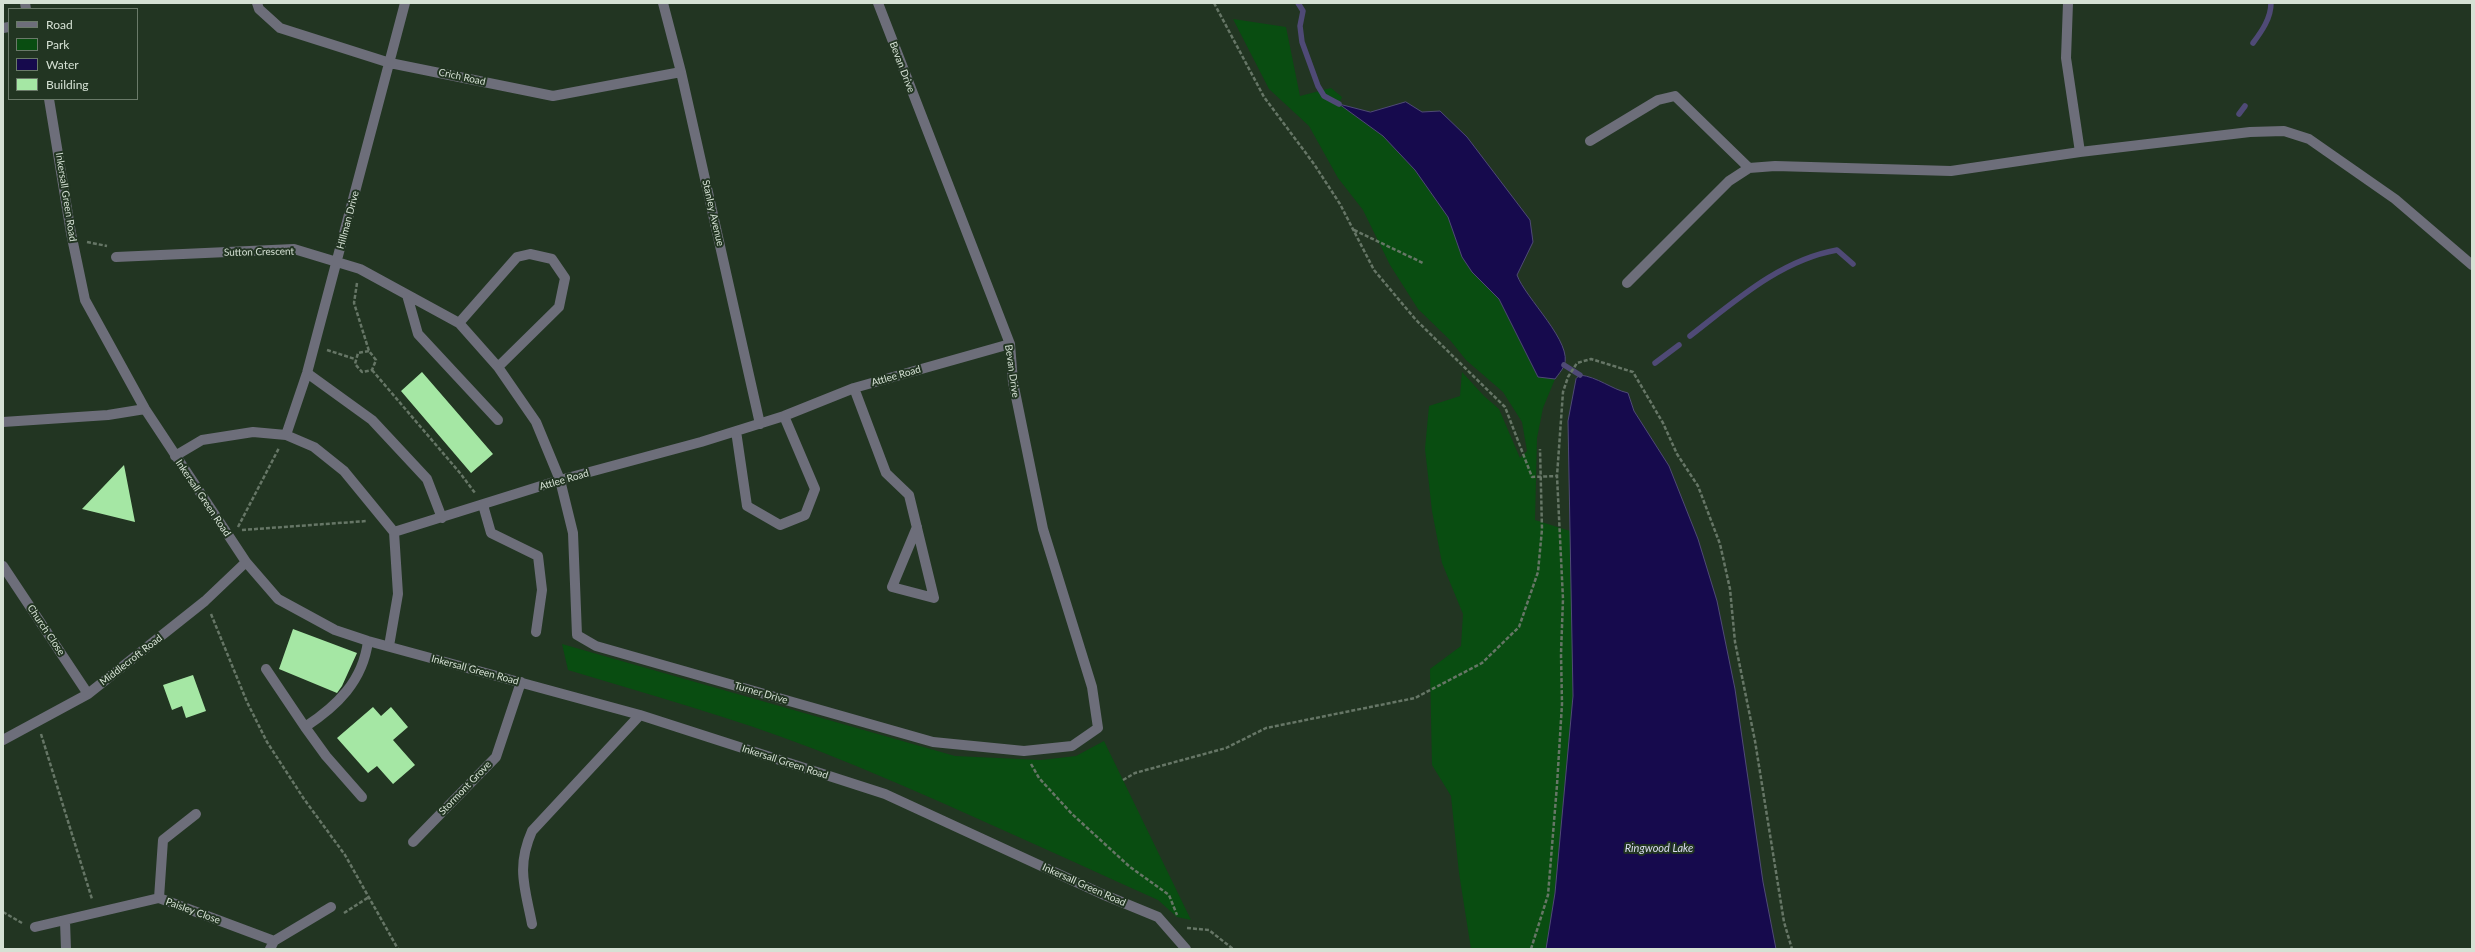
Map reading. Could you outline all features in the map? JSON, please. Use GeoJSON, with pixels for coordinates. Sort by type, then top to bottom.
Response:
{"type":"FeatureCollection","features":[{"type":"Feature","properties":{"kind":"street","name":"Crich Road"},"geometry":{"type":"LineString","coordinates":[[256,3],[259,9],[280,28],[390,63],[553,96],[681,72]]}},
{"type":"Feature","properties":{"kind":"street","name":"Hillman Drive"},"geometry":{"type":"LineString","coordinates":[[286,435],[307,373],[405,3]]}},
{"type":"Feature","properties":{"kind":"street","name":"Stanley Avenue"},"geometry":{"type":"LineString","coordinates":[[663,3],[681,72],[760,424]]}},
{"type":"Feature","properties":{"kind":"street","name":"Bevan Drive"},"geometry":{"type":"LineString","coordinates":[[878,3],[1010,344],[1013,382],[1043,529],[1092,687],[1098,728]]}},
{"type":"Feature","properties":{"kind":"street"},"geometry":{"type":"LineString","coordinates":[[2068,3],[2066,58],[2080,152]]}},
{"type":"Feature","properties":{"kind":"street"},"geometry":{"type":"LineString","coordinates":[[1590,141],[1658,100],[1675,96],[1749,168]]}},
{"type":"Feature","properties":{"kind":"street","name":"Inkersall Green Road"},"geometry":{"type":"LineString","coordinates":[[50,100],[72,240],[85,300],[144,409],[246,562],[278,599],[335,630],[368,641],[640,715],[885,794],[1102,894],[1158,917],[1176,932],[1186,949]]}},
{"type":"Feature","properties":{"kind":"street"},"geometry":{"type":"LineString","coordinates":[[1627,283],[1729,181],[1749,168],[1775,166],[1952,171],[2080,152],[2250,132],[2284,131],[2309,139],[2395,199],[2472,265]]}},
{"type":"Feature","properties":{"kind":"street","name":"Sutton Crescent"},"geometry":{"type":"LineString","coordinates":[[120,257],[294,249],[360,269],[459,322],[498,366],[536,422],[560,480]]}},
{"type":"Feature","properties":{"kind":"street"},"geometry":{"type":"LineString","coordinates":[[459,322],[517,257],[530,254],[552,259],[565,278],[559,307],[498,366]]}},
{"type":"Feature","properties":{"kind":"street"},"geometry":{"type":"LineString","coordinates":[[407,294],[418,334],[498,420]]}},
{"type":"Feature","properties":{"kind":"street","name":"Attlee Road"},"geometry":{"type":"LineString","coordinates":[[394,532],[560,480],[760,424],[854,388],[1010,344]]}},
{"type":"Feature","properties":{"kind":"street"},"geometry":{"type":"LineString","coordinates":[[307,373],[372,420],[427,479],[442,518]]}},
{"type":"Feature","properties":{"kind":"street"},"geometry":{"type":"LineString","coordinates":[[854,388],[886,473],[909,496],[917,527],[934,598],[892,587],[917,527]]}},
{"type":"Feature","properties":{"kind":"street"},"geometry":{"type":"LineString","coordinates":[[3,422],[108,415],[144,409]]}},
{"type":"Feature","properties":{"kind":"street"},"geometry":{"type":"LineString","coordinates":[[736,431],[747,506],[780,526],[805,515],[815,489],[784,416]]}},
{"type":"Feature","properties":{"kind":"street"},"geometry":{"type":"LineString","coordinates":[[175,456],[202,440],[254,432],[286,435],[314,447],[344,471],[394,532],[398,594],[389,646]]}},
{"type":"Feature","properties":{"kind":"street","name":"Turner Drive"},"geometry":{"type":"LineString","coordinates":[[560,480],[573,533],[577,635],[596,646],[933,742],[1024,751],[1072,746],[1098,728]]}},
{"type":"Feature","properties":{"kind":"street"},"geometry":{"type":"LineString","coordinates":[[483,505],[491,533],[538,556],[542,590],[536,632]]}},
{"type":"Feature","properties":{"kind":"street","name":"Middlecroft Road"},"geometry":{"type":"LineString","coordinates":[[3,740],[38,723],[88,694],[206,601],[246,562]]}},
{"type":"Feature","properties":{"kind":"street","name":"Church Close"},"geometry":{"type":"LineString","coordinates":[[3,566],[88,694]]}},
{"type":"Feature","properties":{"kind":"street"},"geometry":{"type":"LineString","coordinates":[[305,727],[340,701],[357,679],[366,656],[368,641]]}},
{"type":"Feature","properties":{"kind":"street"},"geometry":{"type":"LineString","coordinates":[[266,669],[326,756],[362,797]]}},
{"type":"Feature","properties":{"kind":"street","name":"Stormont Grove"},"geometry":{"type":"LineString","coordinates":[[413,842],[496,757],[521,682]]}},
{"type":"Feature","properties":{"kind":"street"},"geometry":{"type":"LineString","coordinates":[[532,924],[522,871],[524,850],[532,831],[640,715]]}},
{"type":"Feature","properties":{"kind":"street"},"geometry":{"type":"LineString","coordinates":[[159,898],[163,840],[196,814]]}},
{"type":"Feature","properties":{"kind":"street","name":"Paisley Close"},"geometry":{"type":"LineString","coordinates":[[36,928],[159,898],[272,945],[331,907]]}},
{"type":"Feature","properties":{"kind":"street"},"geometry":{"type":"LineString","coordinates":[[65,921],[66,949]]}},
{"type":"Feature","properties":{"kind":"path"},"geometry":{"type":"LineString","coordinates":[[1214,3],[1264,97],[1314,164],[1340,204],[1374,270],[1416,320],[1505,408],[1532,477],[1557,476]]}},
{"type":"Feature","properties":{"kind":"path"},"geometry":{"type":"LineString","coordinates":[[1354,230],[1423,263]]}},
{"type":"Feature","properties":{"kind":"path"},"geometry":{"type":"LineString","coordinates":[[72,240],[112,247],[120,257]]}},
{"type":"Feature","properties":{"kind":"path"},"geometry":{"type":"LineString","coordinates":[[360,269],[354,303],[369,351],[376,360],[372,370]]}},
{"type":"Feature","properties":{"kind":"path"},"geometry":{"type":"LineString","coordinates":[[314,346],[355,359]]}},
{"type":"Feature","properties":{"kind":"path"},"geometry":{"type":"LineString","coordinates":[[369,351],[358,354],[355,359],[355,364],[362,372],[372,370]]}},
{"type":"Feature","properties":{"kind":"path"},"geometry":{"type":"LineString","coordinates":[[1531,949],[1548,895],[1562,704],[1561,654],[1563,599],[1557,476],[1563,392],[1568,377],[1577,363],[1591,359],[1633,372],[1663,423],[1678,454],[1698,486],[1720,544],[1730,589],[1736,642],[1755,741],[1784,922],[1792,949]]}},
{"type":"Feature","properties":{"kind":"path"},"geometry":{"type":"LineString","coordinates":[[372,370],[460,473],[483,505]]}},
{"type":"Feature","properties":{"kind":"path"},"geometry":{"type":"LineString","coordinates":[[286,435],[236,530],[384,520]]}},
{"type":"Feature","properties":{"kind":"path"},"geometry":{"type":"LineString","coordinates":[[1123,780],[1135,773],[1226,748],[1266,728],[1415,698],[1482,663],[1519,627],[1538,572],[1542,529],[1540,449]]}},
{"type":"Feature","properties":{"kind":"path"},"geometry":{"type":"LineString","coordinates":[[206,601],[247,702],[267,742],[304,799],[345,855],[398,949]]}},
{"type":"Feature","properties":{"kind":"path"},"geometry":{"type":"LineString","coordinates":[[38,723],[97,913]]}},
{"type":"Feature","properties":{"kind":"path"},"geometry":{"type":"LineString","coordinates":[[1024,751],[1039,778],[1072,814],[1130,867],[1169,895],[1177,917],[1176,932],[1209,930],[1233,949]]}},
{"type":"Feature","properties":{"kind":"path"},"geometry":{"type":"LineString","coordinates":[[331,907],[341,915],[369,897]]}},
{"type":"Feature","properties":{"kind":"path"},"geometry":{"type":"LineString","coordinates":[[3,912],[13,920],[36,928]]}},
{"type":"Feature","properties":{"kind":"green space"},"geometry":{"type":"Polygon","coordinates":[[[1233,19],[1286,27],[1300,96],[1331,88],[1342,97],[1339,104],[1383,136],[1415,170],[1448,217],[1462,257],[1472,272],[1499,299],[1538,377],[1555,379],[1543,408],[1537,438],[1535,520],[1570,531],[1573,696],[1555,893],[1546,949],[1471,949],[1459,873],[1451,796],[1432,765],[1430,669],[1461,646],[1463,614],[1442,563],[1432,511],[1425,449],[1429,406],[1460,396],[1462,372],[1484,396],[1499,409],[1520,458],[1527,451],[1522,422],[1503,392],[1466,360],[1450,340],[1418,309],[1390,265],[1363,210],[1338,178],[1309,126],[1269,89],[1233,19]]]}},
{"type":"Feature","properties":{"kind":"green space"},"geometry":{"type":"Polygon","coordinates":[[[562,644],[955,756],[1041,760],[1076,756],[1104,741],[1191,920],[1177,917],[1158,900],[944,804],[814,749],[723,717],[568,670],[562,644]]]}},
{"type":"Feature","properties":{"kind":"water"},"geometry":{"type":"Polygon","coordinates":[[[1406,102],[1422,112],[1440,111],[1467,137],[1530,220],[1533,242],[1517,275],[1529,296],[1556,333],[1562,345],[1565,356],[1564,366],[1555,379],[1538,377],[1499,299],[1472,272],[1462,257],[1448,217],[1415,170],[1383,136],[1339,104],[1370,112],[1406,102]]]}},
{"type":"Feature","properties":{"kind":"water","name":"Ringwood Lake"},"geometry":{"type":"Polygon","coordinates":[[[1580,375],[1593,378],[1628,393],[1634,411],[1669,466],[1698,539],[1717,601],[1735,689],[1763,882],[1776,949],[1546,949],[1555,893],[1573,696],[1568,421],[1576,379],[1580,375]]]}},
{"type":"Feature","properties":{"kind":"building"},"geometry":{"type":"Polygon","coordinates":[[[422,372],[493,454],[471,473],[401,391],[422,372]]]}},
{"type":"Feature","properties":{"kind":"building"},"geometry":{"type":"Polygon","coordinates":[[[124,465],[135,522],[82,509],[124,465]]]}},
{"type":"Feature","properties":{"kind":"building"},"geometry":{"type":"Polygon","coordinates":[[[293,629],[357,653],[342,686],[337,693],[279,669],[293,629]]]}},
{"type":"Feature","properties":{"kind":"building"},"geometry":{"type":"Polygon","coordinates":[[[193,675],[206,711],[186,718],[182,706],[172,710],[163,685],[193,675]]]}},
{"type":"Feature","properties":{"kind":"building"},"geometry":{"type":"Polygon","coordinates":[[[373,707],[381,716],[391,707],[408,727],[393,740],[415,765],[393,784],[377,766],[368,773],[337,738],[373,707]]]}},
{"type":"Feature","properties":{"kind":"waterway"},"geometry":{"type":"LineString","coordinates":[[1298,3],[1303,11],[1300,26],[1302,42],[1318,86],[1324,96],[1339,104]]}},
{"type":"Feature","properties":{"kind":"waterway"},"geometry":{"type":"LineString","coordinates":[[2253,43],[2268,19],[2271,3]]}},
{"type":"Feature","properties":{"kind":"waterway"},"geometry":{"type":"LineString","coordinates":[[2239,114],[2245,106]]}},
{"type":"Feature","properties":{"kind":"waterway"},"geometry":{"type":"LineString","coordinates":[[1690,336],[1741,296],[1777,273],[1796,263],[1816,255],[1837,250],[1853,264]]}},
{"type":"Feature","properties":{"kind":"waterway"},"geometry":{"type":"LineString","coordinates":[[1655,363],[1679,345]]}},
{"type":"Feature","properties":{"kind":"waterway"},"geometry":{"type":"LineString","coordinates":[[1564,365],[1580,375]]}}]}
